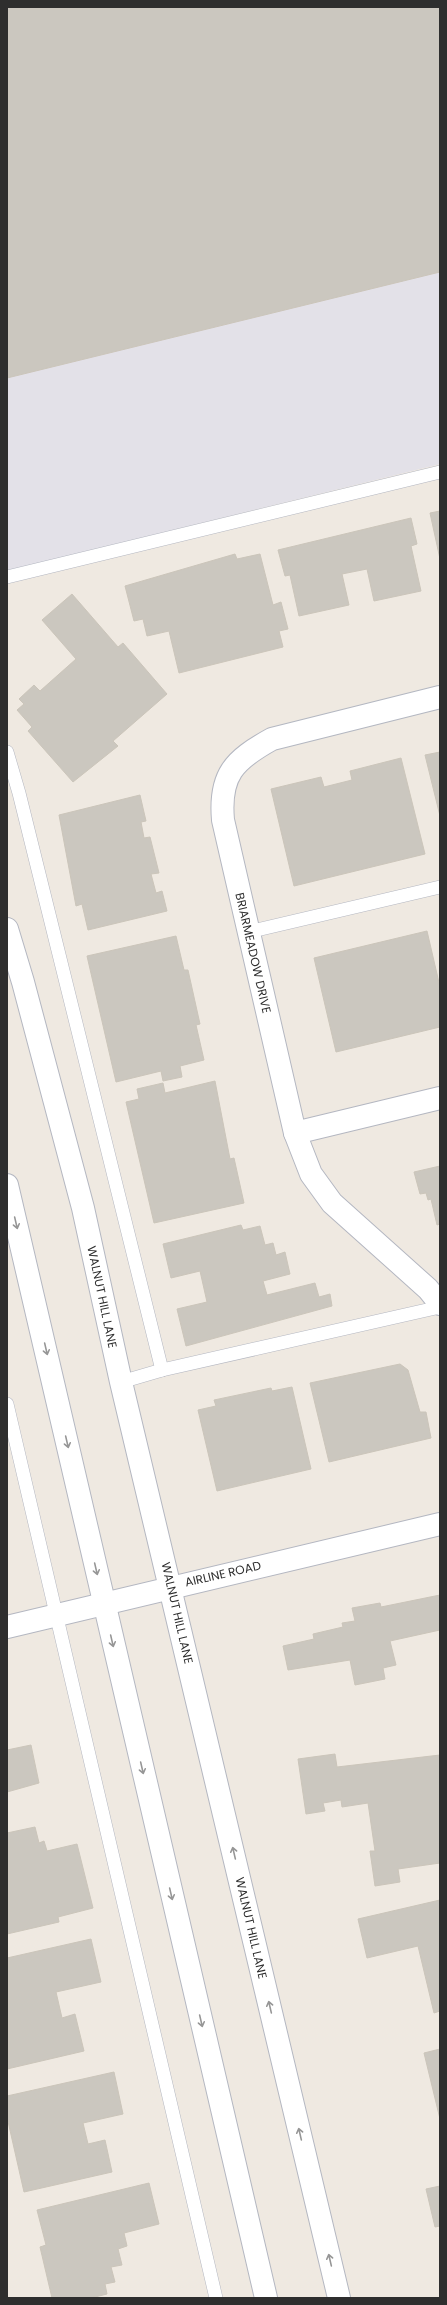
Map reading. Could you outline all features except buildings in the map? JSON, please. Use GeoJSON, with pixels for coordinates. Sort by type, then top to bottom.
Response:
{"type":"FeatureCollection","features":[{"type":"Feature","properties":{"kind":"main road","name":"BRIARMEADOW DRIVE"},"geometry":{"type":"LineString","coordinates":[[440,697],[272,739],[249,752],[236,763],[224,783],[221,800],[223,820],[295,1132],[311,1174],[332,1203],[428,1289],[440,1306]]}},
{"type":"Feature","properties":{"kind":"main road","name":"WALNUT HILL LANE"},"geometry":{"type":"LineString","coordinates":[[7,929],[23,982],[83,1208],[121,1382],[339,2298]]}},
{"type":"Feature","properties":{"kind":"main road"},"geometry":{"type":"LineString","coordinates":[[295,1132],[440,1098]]}},
{"type":"Feature","properties":{"kind":"main road"},"geometry":{"type":"LineString","coordinates":[[7,1185],[103,1603],[266,2298]]}},
{"type":"Feature","properties":{"kind":"main road","name":"AIRLINE ROAD"},"geometry":{"type":"LineString","coordinates":[[7,1627],[440,1524]]}},
{"type":"Feature","properties":{"kind":"lane"},"geometry":{"type":"LineString","coordinates":[[7,577],[440,472]]}},
{"type":"Feature","properties":{"kind":"lane"},"geometry":{"type":"LineString","coordinates":[[7,752],[19,793],[162,1370]]}},
{"type":"Feature","properties":{"kind":"lane"},"geometry":{"type":"LineString","coordinates":[[248,932],[440,887]]}},
{"type":"Feature","properties":{"kind":"lane"},"geometry":{"type":"LineString","coordinates":[[121,1382],[162,1370],[440,1306]]}},
{"type":"Feature","properties":{"kind":"lane"},"geometry":{"type":"LineString","coordinates":[[7,1404],[58,1614],[216,2298]]}},
{"type":"Feature","properties":{"kind":"shaded area"},"geometry":{"type":"Polygon","coordinates":[[[7,7],[440,7],[440,464],[7,571],[7,7]]]}}]}
